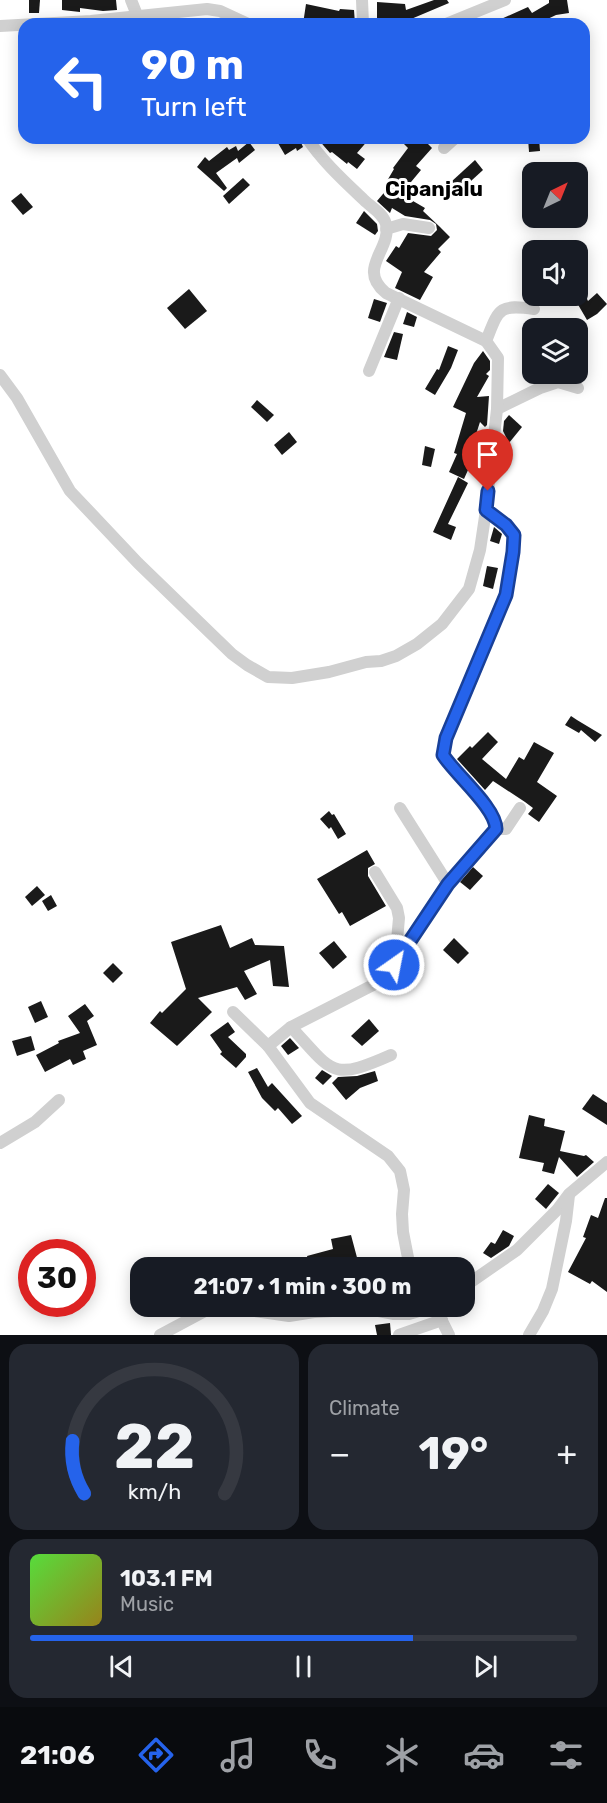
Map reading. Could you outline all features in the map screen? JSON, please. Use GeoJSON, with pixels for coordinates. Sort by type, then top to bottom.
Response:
{"type":"FeatureCollection","features":[{"type":"Feature","properties":{"kind":"street"},"geometry":{"type":"LineString","coordinates":[[131,0],[137,15]]}},
{"type":"Feature","properties":{"kind":"street"},"geometry":{"type":"LineString","coordinates":[[362,0],[363,18]]}},
{"type":"Feature","properties":{"kind":"street"},"geometry":{"type":"LineString","coordinates":[[462,18],[505,0]]}},
{"type":"Feature","properties":{"kind":"street"},"geometry":{"type":"LineString","coordinates":[[114,18],[207,9],[220,11],[235,18]]}},
{"type":"Feature","properties":{"kind":"street"},"geometry":{"type":"LineString","coordinates":[[0,26],[18,25]]}},
{"type":"Feature","properties":{"kind":"street"},"geometry":{"type":"LineString","coordinates":[[0,375],[17,398],[70,491],[138,563],[232,654],[268,677],[292,678],[396,656],[417,644],[442,624],[469,589],[480,550],[486,510],[497,409],[498,358],[486,340],[380,288],[373,271],[386,229],[382,216],[365,202],[312,144]]}},
{"type":"Feature","properties":{"kind":"street"},"geometry":{"type":"LineString","coordinates":[[444,148],[448,144]]}},
{"type":"Feature","properties":{"kind":"street"},"geometry":{"type":"LineString","coordinates":[[386,229],[403,224],[429,228]]}},
{"type":"Feature","properties":{"kind":"street"},"geometry":{"type":"LineString","coordinates":[[369,371],[399,297]]}},
{"type":"Feature","properties":{"kind":"street"},"geometry":{"type":"LineString","coordinates":[[486,340],[502,309],[512,306],[534,309]]}},
{"type":"Feature","properties":{"kind":"street"},"geometry":{"type":"LineString","coordinates":[[497,409],[558,382],[578,388]]}},
{"type":"Feature","properties":{"kind":"street"},"geometry":{"type":"LineString","coordinates":[[268,1046],[291,1027],[375,984],[394,965],[448,884],[496,829],[495,817],[443,755],[446,738],[506,595],[514,535],[506,525],[486,510]]}},
{"type":"Feature","properties":{"kind":"street"},"geometry":{"type":"LineString","coordinates":[[399,808],[448,884]]}},
{"type":"Feature","properties":{"kind":"street"},"geometry":{"type":"LineString","coordinates":[[496,829],[506,829],[520,808]]}},
{"type":"Feature","properties":{"kind":"street"},"geometry":{"type":"LineString","coordinates":[[375,872],[397,909],[399,918],[394,965]]}},
{"type":"Feature","properties":{"kind":"street"},"geometry":{"type":"LineString","coordinates":[[233,1012],[268,1046],[310,1103],[388,1156],[400,1171],[404,1190],[403,1232],[408,1257]]}},
{"type":"Feature","properties":{"kind":"street"},"geometry":{"type":"LineString","coordinates":[[291,1027],[322,1062],[338,1071],[363,1067],[391,1055]]}},
{"type":"Feature","properties":{"kind":"street"},"geometry":{"type":"LineString","coordinates":[[0,1143],[35,1122],[59,1100]]}},
{"type":"Feature","properties":{"kind":"street"},"geometry":{"type":"LineString","coordinates":[[475,1279],[517,1250],[557,1210],[569,1194],[607,1162]]}},
{"type":"Feature","properties":{"kind":"street"},"geometry":{"type":"LineString","coordinates":[[529,1335],[552,1289],[566,1221],[569,1194]]}},
{"type":"Feature","properties":{"kind":"street"},"geometry":{"type":"LineString","coordinates":[[160,1335],[194,1317]]}},
{"type":"Feature","properties":{"kind":"street"},"geometry":{"type":"LineString","coordinates":[[440,1317],[449,1335]]}},
{"type":"Feature","properties":{"kind":"street"},"geometry":{"type":"LineString","coordinates":[[399,1335],[442,1320]]}},
{"type":"Feature","properties":{"kind":"building"},"geometry":{"type":"Polygon","coordinates":[[[29,0],[40,0],[39,13],[29,13],[29,0]]]}},
{"type":"Feature","properties":{"kind":"building"},"geometry":{"type":"Polygon","coordinates":[[[62,0],[116,0],[117,10],[80,8],[80,12],[62,10],[62,0]]]}},
{"type":"Feature","properties":{"kind":"building"},"geometry":{"type":"Polygon","coordinates":[[[434,0],[447,0],[449,3],[413,18],[377,18],[377,2],[405,4],[406,10],[434,0]]]}},
{"type":"Feature","properties":{"kind":"building"},"geometry":{"type":"Polygon","coordinates":[[[549,0],[567,0],[569,13],[550,18],[503,18],[528,7],[532,13],[549,3],[549,0]]]}},
{"type":"Feature","properties":{"kind":"building"},"geometry":{"type":"Polygon","coordinates":[[[306,4],[339,11],[340,9],[354,10],[355,18],[304,18],[306,4]]]}},
{"type":"Feature","properties":{"kind":"building"},"geometry":{"type":"Polygon","coordinates":[[[247,144],[250,144],[255,150],[239,163],[237,158],[216,173],[227,188],[224,191],[197,167],[205,157],[209,161],[227,147],[229,150],[236,146],[238,151],[247,144]]]}},
{"type":"Feature","properties":{"kind":"building"},"geometry":{"type":"Polygon","coordinates":[[[279,144],[302,144],[303,147],[297,151],[296,148],[285,155],[279,144]]]}},
{"type":"Feature","properties":{"kind":"building"},"geometry":{"type":"Polygon","coordinates":[[[322,144],[365,144],[357,153],[365,159],[357,169],[332,152],[330,153],[322,144]]]}},
{"type":"Feature","properties":{"kind":"building"},"geometry":{"type":"Polygon","coordinates":[[[404,144],[428,144],[432,148],[416,166],[421,170],[401,194],[425,208],[423,211],[450,237],[438,249],[441,252],[424,272],[433,277],[420,300],[395,288],[402,272],[386,261],[396,246],[399,248],[408,233],[431,236],[437,230],[436,224],[430,220],[405,216],[392,208],[390,213],[377,201],[388,188],[384,186],[393,168],[408,148],[404,144]]]}},
{"type":"Feature","properties":{"kind":"building"},"geometry":{"type":"Polygon","coordinates":[[[528,144],[539,144],[540,151],[529,152],[528,144]]]}},
{"type":"Feature","properties":{"kind":"building"},"geometry":{"type":"Polygon","coordinates":[[[475,160],[483,170],[459,192],[451,182],[475,160]]]}},
{"type":"Feature","properties":{"kind":"building"},"geometry":{"type":"Polygon","coordinates":[[[243,178],[250,185],[229,204],[223,196],[243,178]]]}},
{"type":"Feature","properties":{"kind":"building"},"geometry":{"type":"Polygon","coordinates":[[[21,193],[33,207],[23,215],[11,201],[21,193]]]}},
{"type":"Feature","properties":{"kind":"building"},"geometry":{"type":"Polygon","coordinates":[[[364,211],[377,224],[378,231],[375,235],[356,223],[364,211]]]}},
{"type":"Feature","properties":{"kind":"building"},"geometry":{"type":"Polygon","coordinates":[[[189,289],[207,311],[185,329],[167,308],[189,289]]]}},
{"type":"Feature","properties":{"kind":"building"},"geometry":{"type":"Polygon","coordinates":[[[597,293],[607,304],[597,314],[588,319],[579,306],[588,306],[588,301],[597,293]]]}},
{"type":"Feature","properties":{"kind":"building"},"geometry":{"type":"Polygon","coordinates":[[[374,299],[387,303],[380,322],[368,318],[374,299]]]}},
{"type":"Feature","properties":{"kind":"building"},"geometry":{"type":"Polygon","coordinates":[[[407,312],[417,317],[414,327],[403,324],[407,312]]]}},
{"type":"Feature","properties":{"kind":"building"},"geometry":{"type":"Polygon","coordinates":[[[394,332],[403,334],[397,360],[384,357],[394,332]]]}},
{"type":"Feature","properties":{"kind":"building"},"geometry":{"type":"Polygon","coordinates":[[[448,346],[458,350],[451,368],[435,395],[425,389],[437,369],[439,370],[448,346]]]}},
{"type":"Feature","properties":{"kind":"building"},"geometry":{"type":"Polygon","coordinates":[[[483,351],[490,361],[490,370],[486,374],[489,376],[477,397],[489,396],[487,425],[485,427],[480,422],[468,459],[472,461],[464,479],[449,472],[457,454],[454,453],[466,413],[453,407],[474,363],[483,351]]]}},
{"type":"Feature","properties":{"kind":"building"},"geometry":{"type":"Polygon","coordinates":[[[257,400],[274,415],[267,422],[251,407],[257,400]]]}},
{"type":"Feature","properties":{"kind":"building"},"geometry":{"type":"Polygon","coordinates":[[[509,415],[522,427],[509,443],[503,431],[504,421],[509,415]]]}},
{"type":"Feature","properties":{"kind":"building"},"geometry":{"type":"Polygon","coordinates":[[[289,432],[297,442],[282,455],[274,445],[289,432]]]}},
{"type":"Feature","properties":{"kind":"building"},"geometry":{"type":"Polygon","coordinates":[[[425,446],[435,449],[431,467],[422,465],[425,446]]]}},
{"type":"Feature","properties":{"kind":"building"},"geometry":{"type":"Polygon","coordinates":[[[458,477],[468,483],[448,524],[456,527],[451,540],[433,532],[458,477]]]}},
{"type":"Feature","properties":{"kind":"building"},"geometry":{"type":"Polygon","coordinates":[[[494,527],[502,534],[499,544],[490,541],[494,527]]]}},
{"type":"Feature","properties":{"kind":"building"},"geometry":{"type":"Polygon","coordinates":[[[487,566],[498,568],[493,589],[483,586],[487,566]]]}},
{"type":"Feature","properties":{"kind":"building"},"geometry":{"type":"Polygon","coordinates":[[[571,716],[602,735],[595,742],[581,730],[579,733],[565,725],[571,716]]]}},
{"type":"Feature","properties":{"kind":"building"},"geometry":{"type":"Polygon","coordinates":[[[488,732],[498,742],[482,759],[506,779],[519,757],[524,760],[534,742],[554,753],[537,782],[557,796],[539,822],[528,814],[533,808],[493,781],[485,790],[457,759],[488,732]]]}},
{"type":"Feature","properties":{"kind":"building"},"geometry":{"type":"Polygon","coordinates":[[[329,811],[332,815],[334,814],[346,834],[338,839],[331,827],[329,829],[320,819],[329,811]]]}},
{"type":"Feature","properties":{"kind":"building"},"geometry":{"type":"Polygon","coordinates":[[[367,850],[375,864],[368,868],[368,876],[386,906],[350,926],[342,912],[339,914],[317,879],[367,850]]]}},
{"type":"Feature","properties":{"kind":"building"},"geometry":{"type":"Polygon","coordinates":[[[473,867],[483,876],[470,890],[460,882],[473,867]]]}},
{"type":"Feature","properties":{"kind":"building"},"geometry":{"type":"Polygon","coordinates":[[[37,886],[45,895],[32,906],[25,897],[37,886]]]}},
{"type":"Feature","properties":{"kind":"building"},"geometry":{"type":"Polygon","coordinates":[[[51,895],[57,906],[48,911],[42,901],[51,895]]]}},
{"type":"Feature","properties":{"kind":"building"},"geometry":{"type":"Polygon","coordinates":[[[221,925],[230,948],[252,938],[255,945],[284,946],[289,987],[273,986],[270,960],[244,971],[257,994],[245,1000],[237,987],[198,998],[212,1012],[177,1046],[150,1023],[160,1011],[162,1013],[186,989],[171,942],[221,925]]]}},
{"type":"Feature","properties":{"kind":"building"},"geometry":{"type":"Polygon","coordinates":[[[454,938],[469,953],[458,964],[443,950],[454,938]]]}},
{"type":"Feature","properties":{"kind":"building"},"geometry":{"type":"Polygon","coordinates":[[[334,941],[347,957],[333,969],[319,953],[334,941]]]}},
{"type":"Feature","properties":{"kind":"building"},"geometry":{"type":"Polygon","coordinates":[[[113,963],[123,973],[113,983],[103,973],[113,963]]]}},
{"type":"Feature","properties":{"kind":"building"},"geometry":{"type":"Polygon","coordinates":[[[41,1001],[48,1017],[35,1023],[28,1007],[41,1001]]]}},
{"type":"Feature","properties":{"kind":"building"},"geometry":{"type":"Polygon","coordinates":[[[85,1004],[94,1016],[87,1021],[97,1045],[83,1051],[86,1059],[73,1065],[70,1059],[45,1072],[36,1055],[59,1043],[58,1041],[80,1033],[68,1016],[85,1004]]]}},
{"type":"Feature","properties":{"kind":"building"},"geometry":{"type":"Polygon","coordinates":[[[369,1019],[379,1031],[362,1046],[351,1036],[369,1019]]]}},
{"type":"Feature","properties":{"kind":"building"},"geometry":{"type":"Polygon","coordinates":[[[228,1022],[235,1032],[228,1037],[246,1054],[236,1068],[220,1054],[222,1052],[210,1035],[228,1022]]]}},
{"type":"Feature","properties":{"kind":"building"},"geometry":{"type":"Polygon","coordinates":[[[31,1036],[35,1050],[17,1056],[12,1041],[31,1036]]]}},
{"type":"Feature","properties":{"kind":"building"},"geometry":{"type":"Polygon","coordinates":[[[290,1038],[299,1048],[288,1055],[281,1046],[290,1038]]]}},
{"type":"Feature","properties":{"kind":"building"},"geometry":{"type":"Polygon","coordinates":[[[257,1068],[268,1087],[272,1083],[302,1116],[292,1124],[278,1108],[275,1111],[262,1098],[248,1072],[257,1068]]]}},
{"type":"Feature","properties":{"kind":"building"},"geometry":{"type":"Polygon","coordinates":[[[322,1070],[332,1076],[323,1085],[315,1078],[322,1070]]]}},
{"type":"Feature","properties":{"kind":"building"},"geometry":{"type":"Polygon","coordinates":[[[375,1071],[378,1081],[360,1088],[346,1100],[332,1083],[338,1077],[357,1076],[375,1071]]]}},
{"type":"Feature","properties":{"kind":"building"},"geometry":{"type":"Polygon","coordinates":[[[593,1094],[607,1103],[607,1125],[582,1109],[593,1094]]]}},
{"type":"Feature","properties":{"kind":"building"},"geometry":{"type":"Polygon","coordinates":[[[529,1115],[545,1119],[544,1126],[565,1131],[560,1151],[586,1155],[594,1162],[577,1177],[559,1157],[554,1174],[542,1171],[544,1163],[519,1158],[529,1115]]]}},
{"type":"Feature","properties":{"kind":"building"},"geometry":{"type":"Polygon","coordinates":[[[548,1184],[559,1193],[546,1209],[535,1199],[548,1184]]]}},
{"type":"Feature","properties":{"kind":"building"},"geometry":{"type":"Polygon","coordinates":[[[605,1198],[607,1198],[607,1292],[592,1281],[590,1284],[568,1272],[586,1238],[583,1237],[591,1215],[598,1218],[605,1198]]]}},
{"type":"Feature","properties":{"kind":"building"},"geometry":{"type":"Polygon","coordinates":[[[503,1230],[514,1236],[509,1246],[491,1258],[483,1253],[491,1242],[495,1244],[503,1230]]]}},
{"type":"Feature","properties":{"kind":"building"},"geometry":{"type":"Polygon","coordinates":[[[351,1235],[357,1257],[307,1257],[333,1249],[331,1239],[351,1235]]]}},
{"type":"Feature","properties":{"kind":"building"},"geometry":{"type":"Polygon","coordinates":[[[390,1323],[391,1335],[377,1335],[375,1325],[390,1323]]]}},
{"type":"Feature","properties":{"kind":"district","name":"Cipanjalu"},"geometry":{"type":"Point","coordinates":[434,188]}},
{"type":"Feature","properties":{"kind":"route"},"geometry":{"type":"LineString","coordinates":[[394,965],[448,884],[496,829],[495,817],[443,755],[446,738],[498,619],[506,595],[514,535],[506,525],[486,510],[488,491]]}}]}
